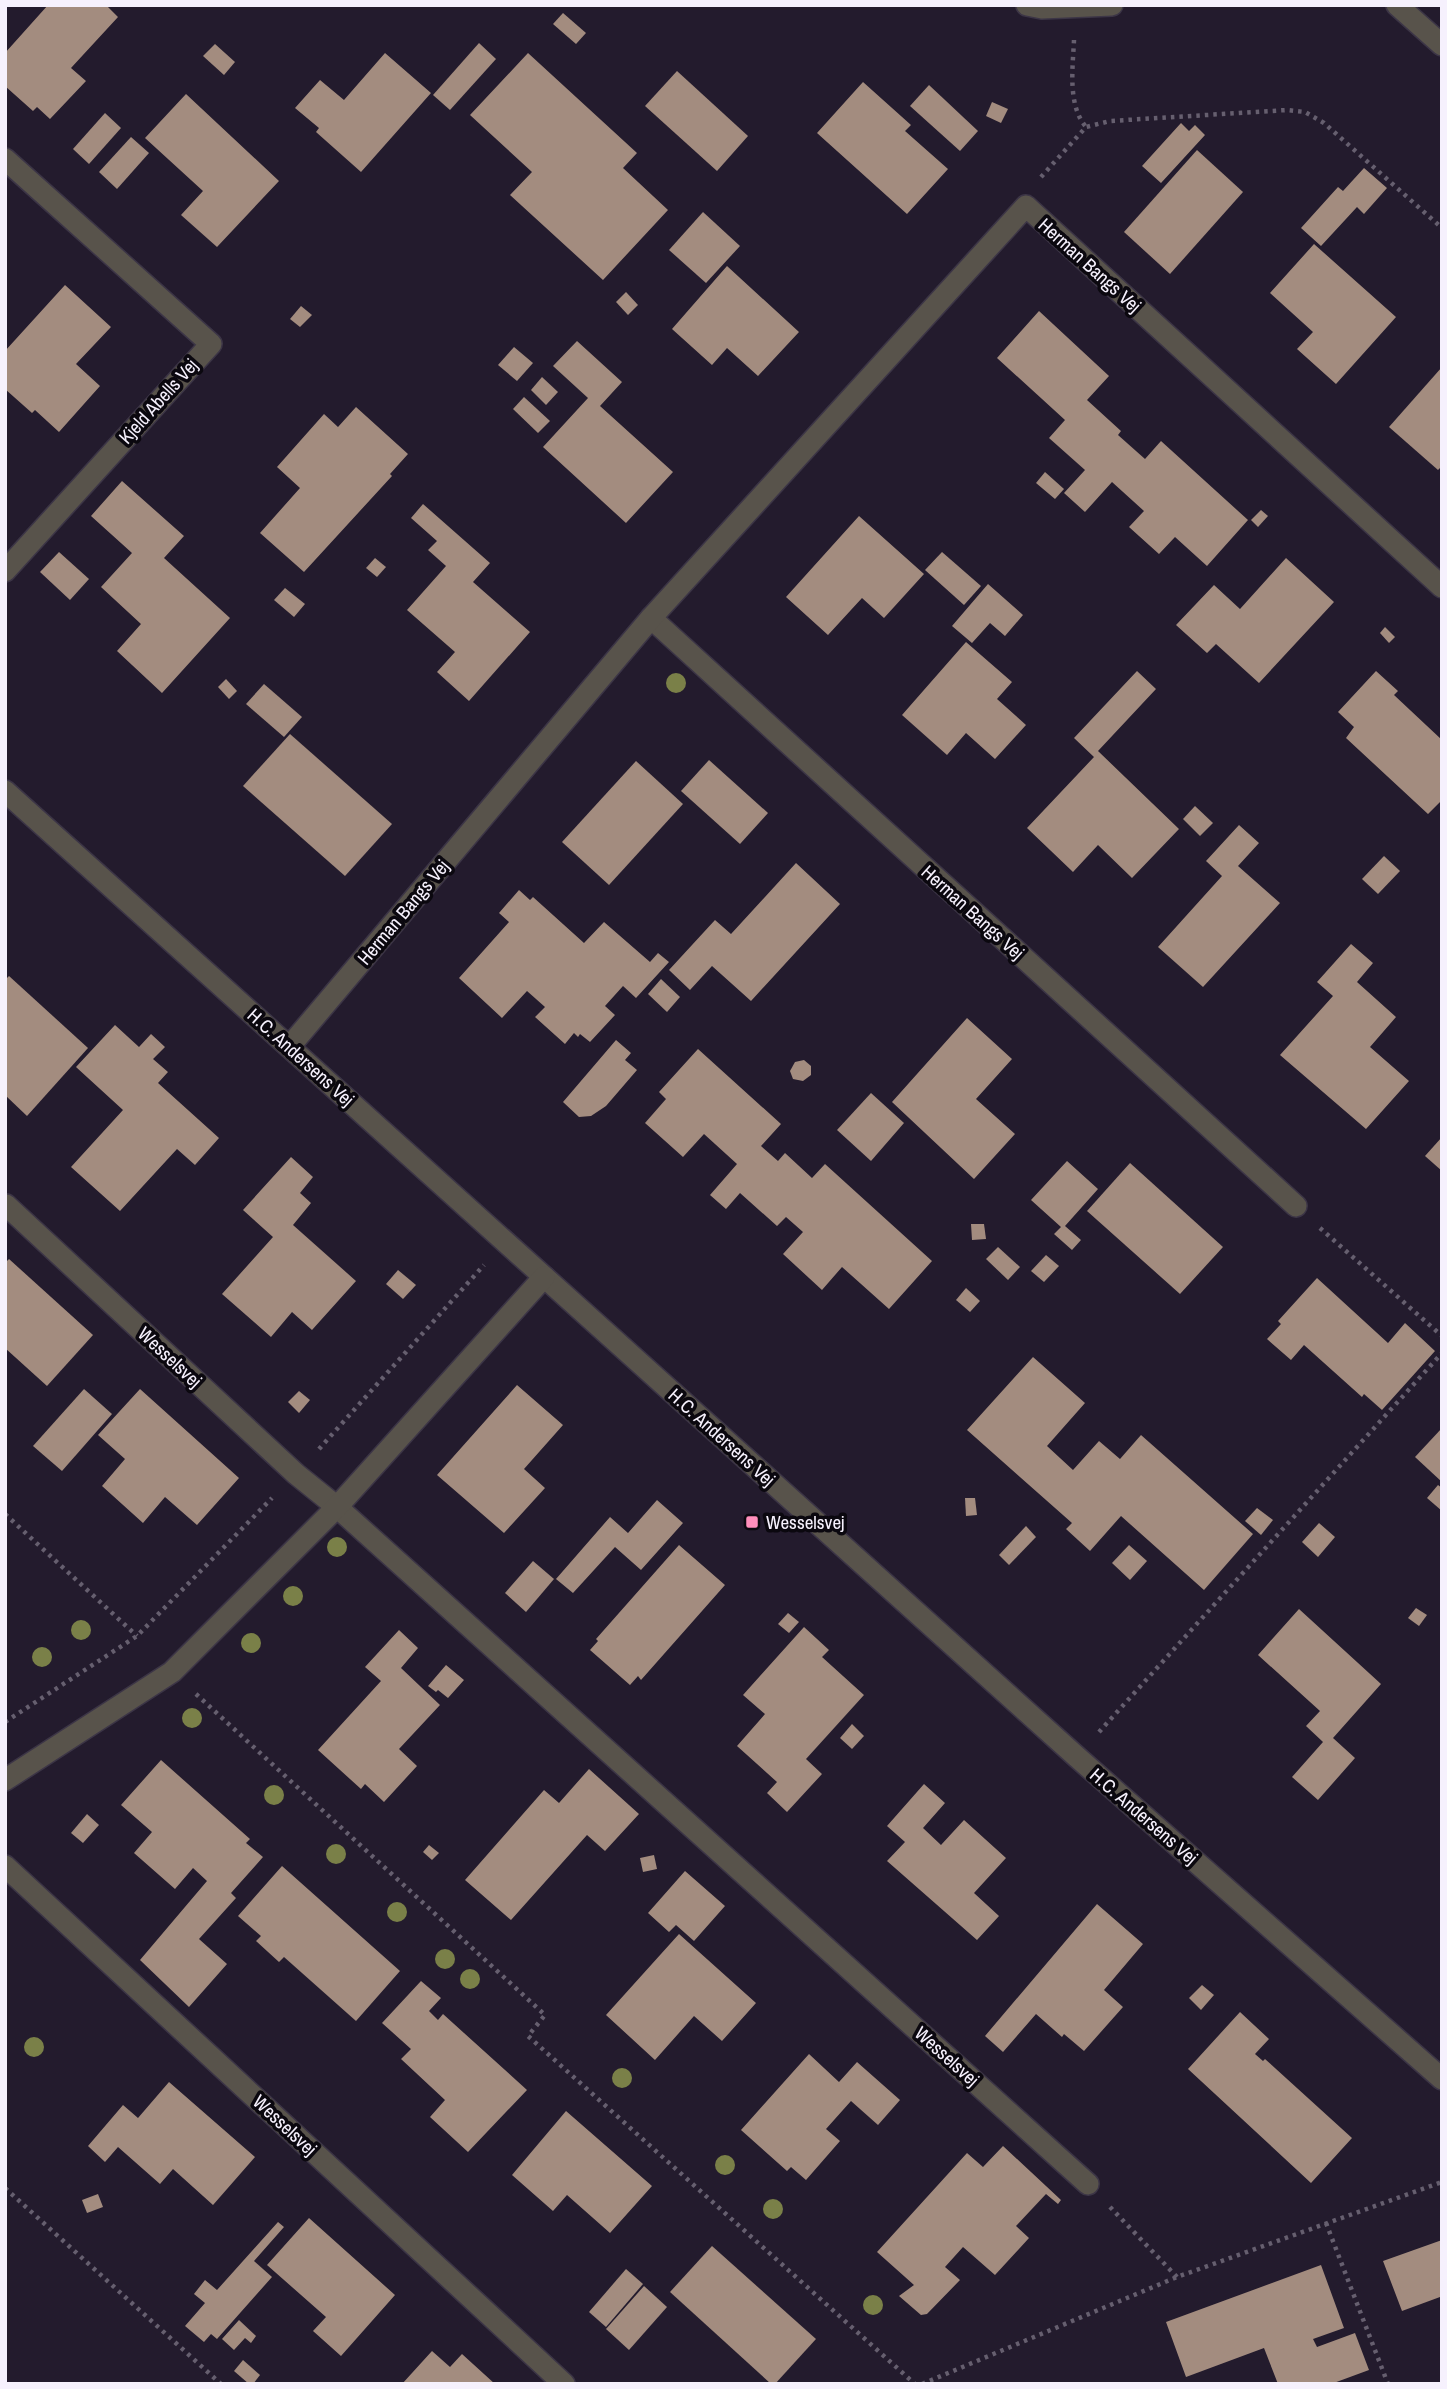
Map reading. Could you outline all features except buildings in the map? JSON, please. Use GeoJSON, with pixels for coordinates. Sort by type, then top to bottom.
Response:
{"type":"FeatureCollection","features":[{"type":"Feature","properties":{"kind":"street"},"geometry":{"type":"LineString","coordinates":[[1027,5],[1112,5]]}},
{"type":"Feature","properties":{"kind":"street"},"geometry":{"type":"LineString","coordinates":[[1397,5],[1442,45]]}},
{"type":"Feature","properties":{"kind":"street","name":"Kjeld Abells Vej"},"geometry":{"type":"LineString","coordinates":[[5,159],[211,344],[5,571]]}},
{"type":"Feature","properties":{"kind":"street","name":"Herman Bangs Vej"},"geometry":{"type":"LineString","coordinates":[[290,1046],[651,618],[1026,206],[1442,587]]}},
{"type":"Feature","properties":{"kind":"street","name":"Herman Bangs Vej"},"geometry":{"type":"LineString","coordinates":[[651,618],[1296,1206]]}},
{"type":"Feature","properties":{"kind":"street","name":"H.C. Andersens Vej"},"geometry":{"type":"LineString","coordinates":[[5,791],[1077,1756],[1442,2079]]}},
{"type":"Feature","properties":{"kind":"street","name":"Wesselsvej"},"geometry":{"type":"LineString","coordinates":[[6,1205],[286,1465],[337,1507],[1088,2184]]}},
{"type":"Feature","properties":{"kind":"street"},"geometry":{"type":"LineString","coordinates":[[5,1780],[172,1672],[337,1507],[544,1277]]}},
{"type":"Feature","properties":{"kind":"street","name":"Wesselsvej"},"geometry":{"type":"LineString","coordinates":[[5,1866],[564,2384]]}},
{"type":"Feature","properties":{"kind":"path"},"geometry":{"type":"LineString","coordinates":[[1075,7],[1073,83],[1080,121],[1086,127]]}},
{"type":"Feature","properties":{"kind":"path"},"geometry":{"type":"LineString","coordinates":[[1026,206],[1026,194],[1086,127],[1110,121],[1287,110],[1305,112],[1324,123],[1442,228]]}},
{"type":"Feature","properties":{"kind":"path"},"geometry":{"type":"LineString","coordinates":[[1296,1206],[1442,1336]]}},
{"type":"Feature","properties":{"kind":"path"},"geometry":{"type":"LineString","coordinates":[[1077,1756],[1442,1353]]}},
{"type":"Feature","properties":{"kind":"path"},"geometry":{"type":"LineString","coordinates":[[5,1514],[137,1636]]}},
{"type":"Feature","properties":{"kind":"path"},"geometry":{"type":"LineString","coordinates":[[172,1672],[545,2015],[528,2036],[915,2384]]}},
{"type":"Feature","properties":{"kind":"path"},"geometry":{"type":"LineString","coordinates":[[922,2384],[1177,2277],[1442,2182]]}},
{"type":"Feature","properties":{"kind":"path"},"geometry":{"type":"LineString","coordinates":[[1088,2184],[1177,2277]]}},
{"type":"Feature","properties":{"kind":"path"},"geometry":{"type":"LineString","coordinates":[[5,2188],[221,2384]]}},
{"type":"Feature","properties":{"kind":"path"},"geometry":{"type":"LineString","coordinates":[[1326,2223],[1388,2384]]}},
{"type":"Feature","properties":{"kind":"place","name":"Wesselsvej"},"geometry":{"type":"Point","coordinates":[752,1522]}}]}
